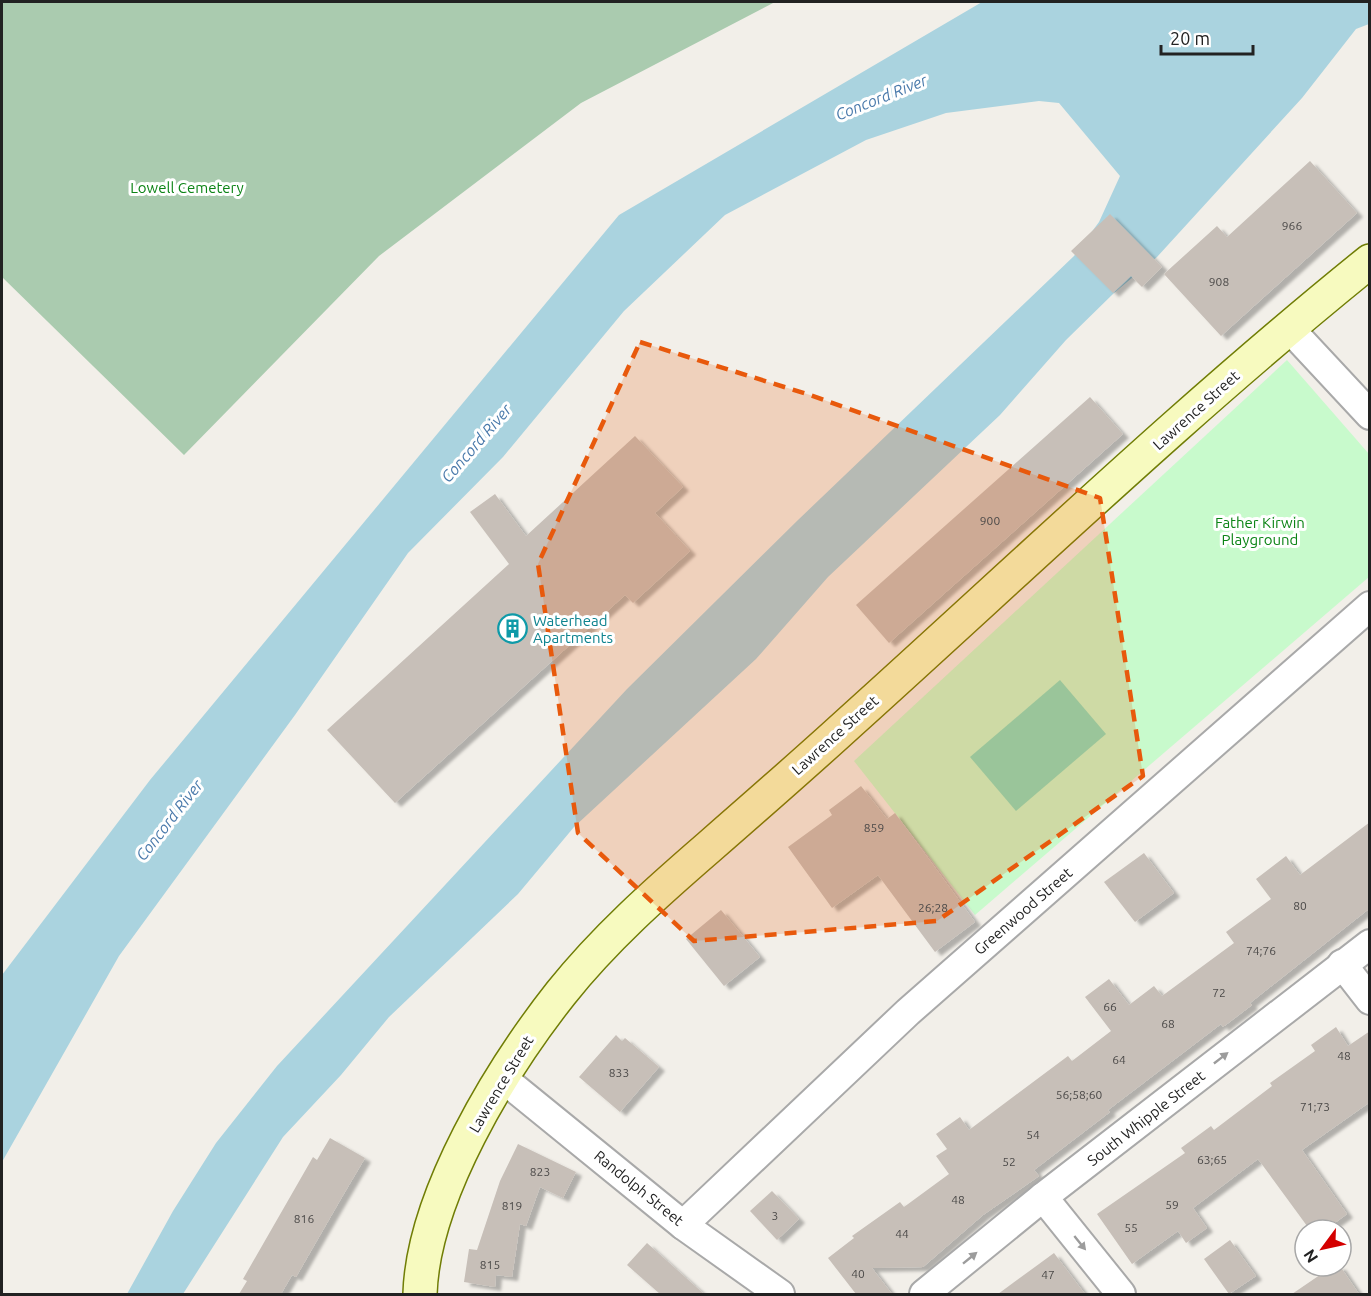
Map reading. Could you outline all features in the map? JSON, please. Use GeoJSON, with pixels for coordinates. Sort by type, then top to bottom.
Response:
{"type":"FeatureCollection","features":[{"type":"Feature","properties":{"kind":"main road","name":"Lawrence Street"},"geometry":{"type":"LineString","coordinates":[[420,1294],[421,1275],[432,1233],[452,1173],[501,1077],[563,990],[604,944],[666,885],[1288,327],[1370,261]]}},
{"type":"Feature","properties":{"kind":"street"},"geometry":{"type":"LineString","coordinates":[[1288,327],[1370,415]]}},
{"type":"Feature","properties":{"kind":"street","name":"Greenwood Street"},"geometry":{"type":"LineString","coordinates":[[683,1225],[908,1012],[1370,606]]}},
{"type":"Feature","properties":{"kind":"street","name":"South Whipple Street"},"geometry":{"type":"LineString","coordinates":[[924,1294],[1043,1197],[1370,944]]}},
{"type":"Feature","properties":{"kind":"street"},"geometry":{"type":"LineString","coordinates":[[1342,964],[1370,999]]}},
{"type":"Feature","properties":{"kind":"street","name":"Randolph Street"},"geometry":{"type":"LineString","coordinates":[[501,1077],[683,1225],[780,1294]]}},
{"type":"Feature","properties":{"kind":"street"},"geometry":{"type":"LineString","coordinates":[[1043,1197],[1121,1294]]}},
{"type":"Feature","properties":{"kind":"highlighted area"},"geometry":{"type":"Polygon","coordinates":[[[640,342],[810,395],[1100,498],[1143,776],[937,921],[694,941],[578,833],[538,564],[640,342]]]}},
{"type":"Feature","properties":{"kind":"green space","name":"Lowell Cemetery"},"geometry":{"type":"Polygon","coordinates":[[[2,2],[775,2],[581,103],[379,256],[184,455],[2,277],[2,2]]]}},
{"type":"Feature","properties":{"kind":"green space","name":"Father Kirwin Playground"},"geometry":{"type":"Polygon","coordinates":[[[1287,360],[1369,454],[1369,577],[975,915],[854,761],[1287,360]]]}},
{"type":"Feature","properties":{"kind":"green space"},"geometry":{"type":"Polygon","coordinates":[[[1060,680],[1106,734],[1016,811],[970,757],[1060,680]]]}},
{"type":"Feature","properties":{"kind":"water","name":"Concord River"},"geometry":{"type":"Polygon","coordinates":[[[982,2],[1369,2],[1369,24],[1356,29],[1302,98],[1157,257],[1114,293],[1066,340],[1000,415],[828,577],[756,659],[574,827],[518,894],[389,1017],[341,1075],[283,1137],[183,1294],[127,1294],[173,1211],[216,1143],[277,1066],[627,689],[798,520],[1074,256],[1099,222],[1120,176],[1059,103],[1039,101],[946,113],[866,140],[725,215],[624,311],[503,457],[408,553],[295,715],[119,956],[2,1162],[2,975],[150,780],[619,215],[982,2]]]}},
{"type":"Feature","properties":{"kind":"building"},"geometry":{"type":"Polygon","coordinates":[[[1310,161],[1357,213],[1221,336],[1164,274],[1217,226],[1227,237],[1310,161]]]}},
{"type":"Feature","properties":{"kind":"building"},"geometry":{"type":"Polygon","coordinates":[[[1110,214],[1162,267],[1142,287],[1131,276],[1113,293],[1071,251],[1110,214]]]}},
{"type":"Feature","properties":{"kind":"building"},"geometry":{"type":"Polygon","coordinates":[[[1090,397],[1123,434],[889,643],[856,605],[1090,397]]]}},
{"type":"Feature","properties":{"kind":"building","name":"Waterhead Apartments"},"geometry":{"type":"Polygon","coordinates":[[[635,436],[683,487],[655,513],[690,551],[633,603],[625,595],[395,803],[327,730],[509,564],[470,512],[495,494],[526,536],[635,436]]]}},
{"type":"Feature","properties":{"kind":"building"},"geometry":{"type":"Polygon","coordinates":[[[861,786],[887,819],[895,813],[975,922],[935,952],[878,875],[832,908],[788,847],[832,815],[829,810],[861,786]]]}},
{"type":"Feature","properties":{"kind":"building"},"geometry":{"type":"Polygon","coordinates":[[[1370,822],[1370,908],[1250,1003],[1252,1005],[1223,1027],[1221,1024],[1108,1110],[1110,1112],[1034,1170],[1039,1176],[983,1215],[923,1267],[872,1268],[892,1294],[856,1294],[828,1258],[854,1238],[852,1236],[900,1202],[904,1207],[949,1174],[936,1156],[947,1149],[936,1134],[960,1117],[969,1130],[1068,1056],[1072,1061],[1111,1031],[1085,997],[1109,979],[1129,1005],[1154,986],[1162,996],[1234,943],[1226,932],[1271,899],[1256,879],[1286,856],[1300,875],[1370,822]]]}},
{"type":"Feature","properties":{"kind":"building"},"geometry":{"type":"Polygon","coordinates":[[[1144,853],[1174,893],[1135,922],[1104,882],[1144,853]]]}},
{"type":"Feature","properties":{"kind":"building"},"geometry":{"type":"Polygon","coordinates":[[[721,910],[760,957],[724,986],[686,939],[721,910]]]}},
{"type":"Feature","properties":{"kind":"building"},"geometry":{"type":"Polygon","coordinates":[[[1336,1027],[1348,1046],[1370,1031],[1370,1102],[1302,1150],[1347,1214],[1342,1218],[1301,1218],[1258,1159],[1193,1208],[1207,1228],[1186,1243],[1178,1231],[1132,1264],[1097,1214],[1185,1153],[1181,1148],[1211,1126],[1214,1130],[1272,1086],[1270,1083],[1315,1051],[1311,1045],[1336,1027]]]}},
{"type":"Feature","properties":{"kind":"building"},"geometry":{"type":"Polygon","coordinates":[[[616,1035],[622,1041],[625,1038],[659,1067],[620,1112],[579,1077],[616,1035]]]}},
{"type":"Feature","properties":{"kind":"building"},"geometry":{"type":"Polygon","coordinates":[[[330,1138],[365,1158],[296,1277],[292,1275],[281,1294],[239,1294],[247,1281],[243,1279],[313,1157],[317,1160],[330,1138]]]}},
{"type":"Feature","properties":{"kind":"building"},"geometry":{"type":"Polygon","coordinates":[[[518,1144],[576,1172],[563,1198],[540,1187],[526,1226],[520,1224],[512,1277],[496,1275],[495,1287],[464,1282],[469,1249],[477,1250],[500,1181],[518,1144]]]}},
{"type":"Feature","properties":{"kind":"building"},"geometry":{"type":"Polygon","coordinates":[[[772,1191],[799,1219],[777,1240],[750,1211],[772,1191]]]}},
{"type":"Feature","properties":{"kind":"building"},"geometry":{"type":"Polygon","coordinates":[[[1230,1240],[1256,1276],[1229,1294],[1204,1259],[1230,1240]]]}},
{"type":"Feature","properties":{"kind":"building"},"geometry":{"type":"Polygon","coordinates":[[[647,1243],[704,1294],[660,1294],[627,1265],[647,1243]]]}},
{"type":"Feature","properties":{"kind":"building"},"geometry":{"type":"Polygon","coordinates":[[[1054,1253],[1085,1294],[998,1294],[1054,1253]]]}},
{"type":"Feature","properties":{"kind":"building"},"geometry":{"type":"Polygon","coordinates":[[[1315,1278],[1348,1278],[1359,1294],[1292,1294],[1315,1278]]]}},
{"type":"Feature","properties":{"kind":"place","name":"Waterhead Apartments"},"geometry":{"type":"Point","coordinates":[512,629]}}]}
